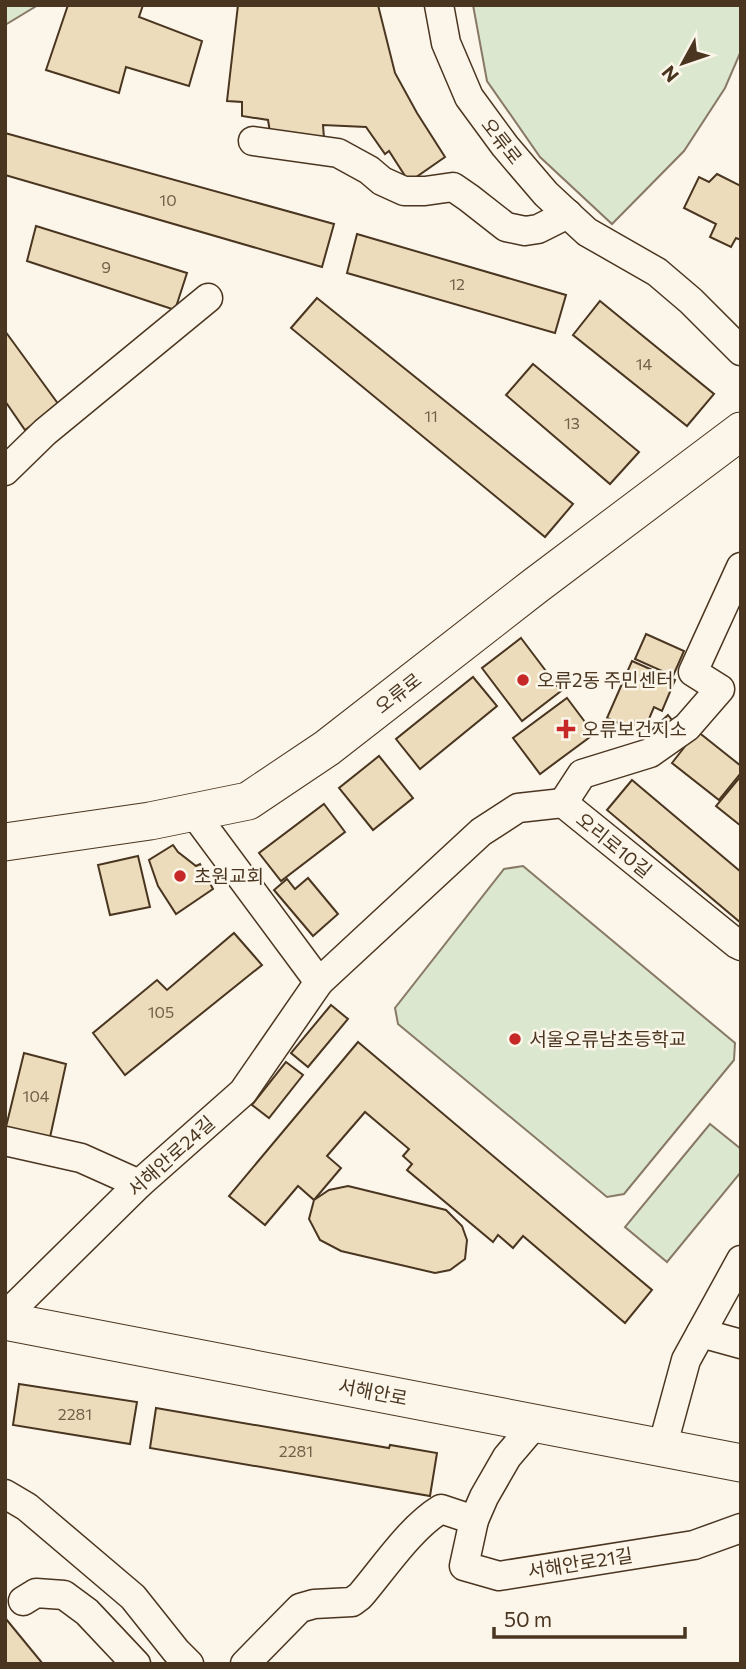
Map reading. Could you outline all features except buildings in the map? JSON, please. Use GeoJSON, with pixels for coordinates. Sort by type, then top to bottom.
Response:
{"type":"FeatureCollection","features":[{"type":"Feature","properties":{"kind":"main road","name":"오류로"},"geometry":{"type":"LineString","coordinates":[[5,842],[149,821],[248,801],[327,748],[535,586],[741,431]]}},
{"type":"Feature","properties":{"kind":"main road","name":"서해안로"},"geometry":{"type":"LineString","coordinates":[[5,1321],[741,1463]]}},
{"type":"Feature","properties":{"kind":"street","name":"오류로"},"geometry":{"type":"LineString","coordinates":[[439,5],[446,43],[469,97],[505,146],[546,194],[587,232],[657,272],[691,301],[741,351]]}},
{"type":"Feature","properties":{"kind":"street"},"geometry":{"type":"LineString","coordinates":[[253,141],[338,153],[369,170],[382,181],[404,191],[453,187],[506,227],[525,231],[538,229],[568,214]]}},
{"type":"Feature","properties":{"kind":"street"},"geometry":{"type":"LineString","coordinates":[[5,471],[45,432],[208,298]]}},
{"type":"Feature","properties":{"kind":"street","name":"오리로10길"},"geometry":{"type":"LineString","coordinates":[[741,567],[693,672],[720,689],[687,727],[650,753],[582,774],[563,803],[741,946]]}},
{"type":"Feature","properties":{"kind":"street","name":"서해안로24길"},"geometry":{"type":"LineString","coordinates":[[5,1316],[139,1184],[243,1092],[318,982],[481,832],[518,808],[563,803]]}},
{"type":"Feature","properties":{"kind":"street"},"geometry":{"type":"LineString","coordinates":[[193,812],[318,982]]}},
{"type":"Feature","properties":{"kind":"street"},"geometry":{"type":"LineString","coordinates":[[5,1141],[81,1158],[139,1184]]}},
{"type":"Feature","properties":{"kind":"street"},"geometry":{"type":"LineString","coordinates":[[662,1448],[685,1360],[741,1261]]}},
{"type":"Feature","properties":{"kind":"street"},"geometry":{"type":"LineString","coordinates":[[701,1333],[741,1344]]}},
{"type":"Feature","properties":{"kind":"street","name":"서해안로21길"},"geometry":{"type":"LineString","coordinates":[[536,1423],[508,1457],[492,1482],[474,1520],[464,1566],[499,1576],[694,1545],[741,1528]]}},
{"type":"Feature","properties":{"kind":"street"},"geometry":{"type":"LineString","coordinates":[[5,1494],[27,1507],[133,1597],[189,1664]]}},
{"type":"Feature","properties":{"kind":"street"},"geometry":{"type":"LineString","coordinates":[[245,1664],[300,1608],[314,1604],[352,1602],[360,1596],[418,1526],[441,1508],[474,1520]]}},
{"type":"Feature","properties":{"kind":"street"},"geometry":{"type":"LineString","coordinates":[[23,1601],[36,1593],[64,1595],[87,1612],[136,1664]]}},
{"type":"Feature","properties":{"kind":"green space"},"geometry":{"type":"Polygon","coordinates":[[[5,5],[38,5],[5,25],[5,5]]]}},
{"type":"Feature","properties":{"kind":"green space"},"geometry":{"type":"Polygon","coordinates":[[[473,5],[741,5],[741,51],[725,88],[684,151],[612,224],[540,157],[487,81],[473,5]]]}},
{"type":"Feature","properties":{"kind":"green space"},"geometry":{"type":"Polygon","coordinates":[[[523,866],[735,1043],[734,1060],[624,1194],[607,1197],[398,1024],[395,1008],[504,869],[523,866]]]}},
{"type":"Feature","properties":{"kind":"green space"},"geometry":{"type":"Polygon","coordinates":[[[710,1124],[741,1149],[741,1172],[667,1262],[625,1227],[710,1124]]]}},
{"type":"Feature","properties":{"kind":"place","name":"오류2동 주민센터"},"geometry":{"type":"Point","coordinates":[523,680]}},
{"type":"Feature","properties":{"kind":"place","name":"오류보건지소"},"geometry":{"type":"Point","coordinates":[566,729]}},
{"type":"Feature","properties":{"kind":"place","name":"초원교회"},"geometry":{"type":"Point","coordinates":[180,876]}},
{"type":"Feature","properties":{"kind":"place","name":"서울오류남초등학교"},"geometry":{"type":"Point","coordinates":[515,1039]}}]}
